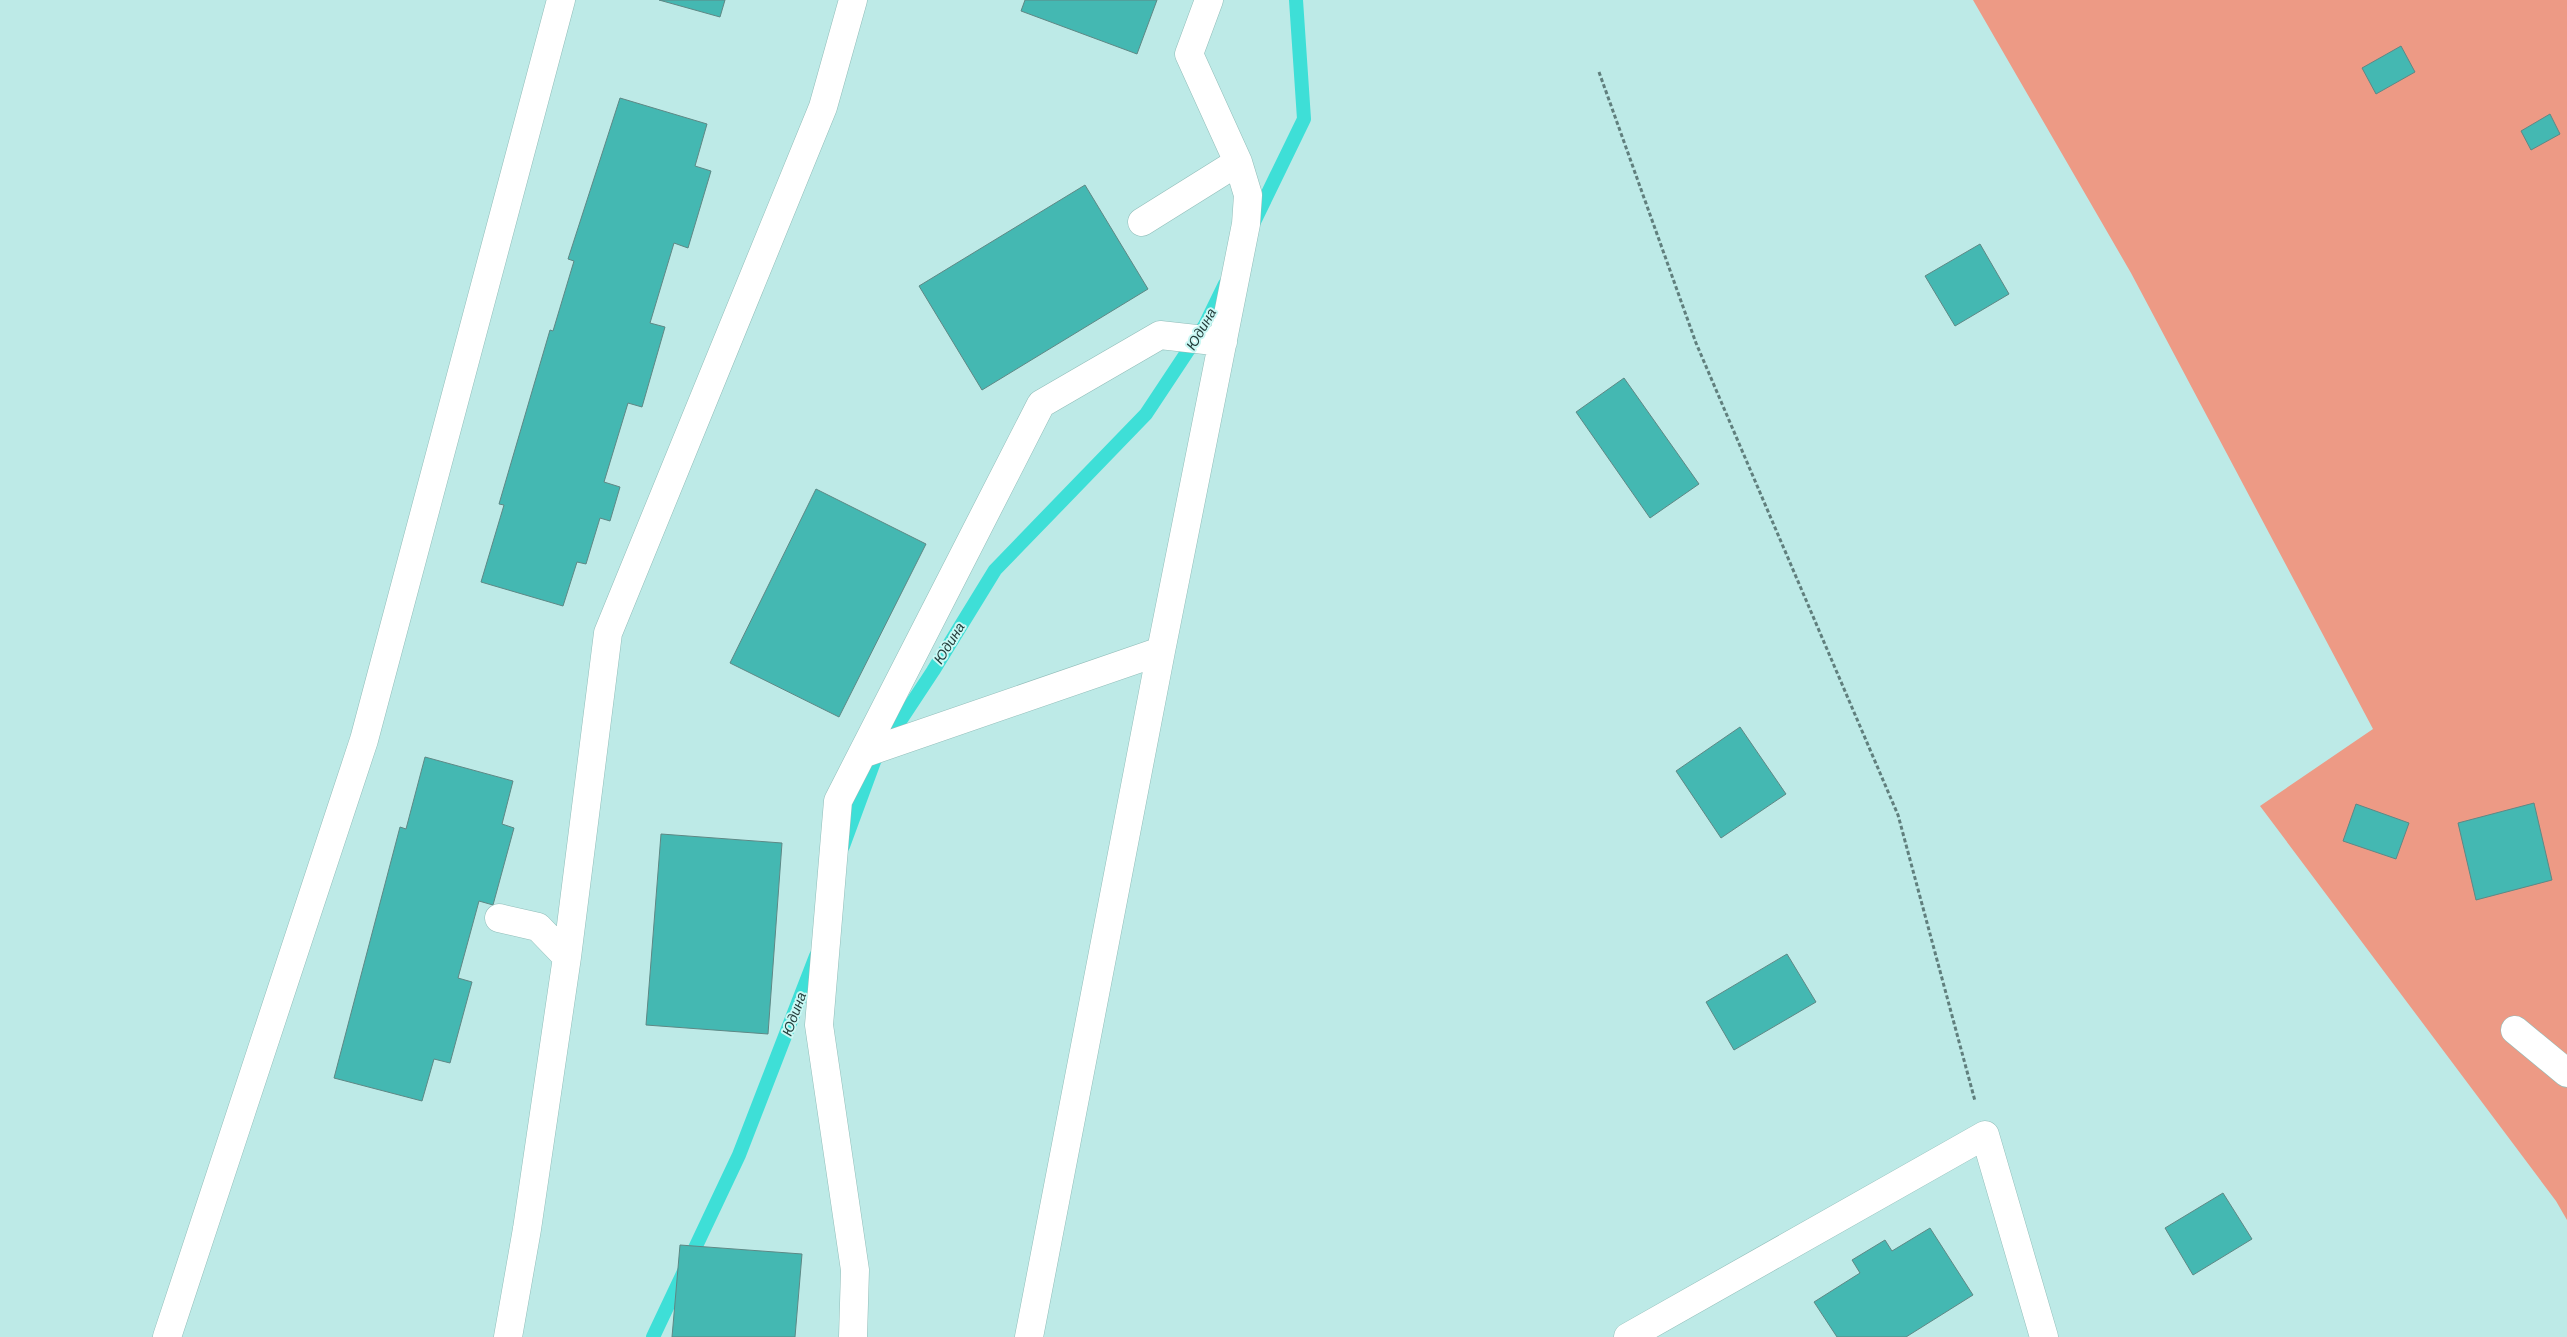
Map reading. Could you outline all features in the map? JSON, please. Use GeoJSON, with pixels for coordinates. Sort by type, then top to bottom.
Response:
{"type":"FeatureCollection","features":[{"type":"Feature","properties":{"kind":"street"},"geometry":{"type":"LineString","coordinates":[[167,1337],[364,740],[561,0]]}},
{"type":"Feature","properties":{"kind":"street"},"geometry":{"type":"LineString","coordinates":[[508,1337],[527,1229],[567,957],[608,633],[823,107],[853,0]]}},
{"type":"Feature","properties":{"kind":"street"},"geometry":{"type":"LineString","coordinates":[[1029,1337],[1161,651],[1246,224],[1248,195],[1238,162],[1189,54],[1209,0]]}},
{"type":"Feature","properties":{"kind":"street"},"geometry":{"type":"LineString","coordinates":[[1142,222],[1238,162]]}},
{"type":"Feature","properties":{"kind":"street"},"geometry":{"type":"LineString","coordinates":[[853,1337],[855,1270],[818,1026],[838,801],[1041,404],[1160,335],[1223,342]]}},
{"type":"Feature","properties":{"kind":"street"},"geometry":{"type":"LineString","coordinates":[[862,754],[1161,651]]}},
{"type":"Feature","properties":{"kind":"street"},"geometry":{"type":"LineString","coordinates":[[499,918],[538,926],[567,957]]}},
{"type":"Feature","properties":{"kind":"street"},"geometry":{"type":"LineString","coordinates":[[2515,1030],[2567,1073]]}},
{"type":"Feature","properties":{"kind":"street"},"geometry":{"type":"LineString","coordinates":[[1628,1337],[1985,1135],[2044,1337]]}},
{"type":"Feature","properties":{"kind":"path"},"geometry":{"type":"LineString","coordinates":[[1599,72],[1696,342],[1898,815],[1985,1135]]}},
{"type":"Feature","properties":{"kind":"shaded area"},"geometry":{"type":"Polygon","coordinates":[[[1973,0],[2567,0],[2567,1220],[2556,1201],[2260,806],[2373,729],[2131,273],[1973,0]]]}},
{"type":"Feature","properties":{"kind":"building"},"geometry":{"type":"Polygon","coordinates":[[[659,0],[725,0],[720,17],[659,0]]]}},
{"type":"Feature","properties":{"kind":"building"},"geometry":{"type":"Polygon","coordinates":[[[1025,0],[1157,0],[1137,54],[1021,11],[1025,0]]]}},
{"type":"Feature","properties":{"kind":"building"},"geometry":{"type":"Polygon","coordinates":[[[2401,46],[2415,72],[2376,94],[2362,68],[2401,46]]]}},
{"type":"Feature","properties":{"kind":"building"},"geometry":{"type":"Polygon","coordinates":[[[620,98],[707,124],[695,166],[711,171],[688,248],[674,243],[650,323],[665,327],[642,407],[628,403],[604,482],[620,487],[610,521],[600,518],[586,564],[577,562],[563,606],[481,582],[504,505],[499,504],[550,330],[553,331],[574,261],[568,259],[620,98]]]}},
{"type":"Feature","properties":{"kind":"building"},"geometry":{"type":"Polygon","coordinates":[[[2550,114],[2560,134],[2531,150],[2521,131],[2550,114]]]}},
{"type":"Feature","properties":{"kind":"building"},"geometry":{"type":"Polygon","coordinates":[[[1085,185],[1148,289],[982,390],[919,286],[1085,185]]]}},
{"type":"Feature","properties":{"kind":"building"},"geometry":{"type":"Polygon","coordinates":[[[1980,244],[2009,294],[1955,326],[1925,276],[1980,244]]]}},
{"type":"Feature","properties":{"kind":"building"},"geometry":{"type":"Polygon","coordinates":[[[1624,378],[1699,484],[1650,518],[1576,412],[1624,378]]]}},
{"type":"Feature","properties":{"kind":"building"},"geometry":{"type":"Polygon","coordinates":[[[816,489],[926,544],[839,717],[730,663],[816,489]]]}},
{"type":"Feature","properties":{"kind":"building"},"geometry":{"type":"Polygon","coordinates":[[[1740,727],[1786,794],[1721,838],[1676,771],[1740,727]]]}},
{"type":"Feature","properties":{"kind":"building"},"geometry":{"type":"Polygon","coordinates":[[[425,757],[513,781],[502,824],[514,828],[493,905],[479,901],[458,978],[472,982],[450,1063],[434,1059],[422,1101],[334,1078],[400,827],[406,829],[425,757]]]}},
{"type":"Feature","properties":{"kind":"building"},"geometry":{"type":"Polygon","coordinates":[[[2534,803],[2552,880],[2476,900],[2458,823],[2534,803]]]}},
{"type":"Feature","properties":{"kind":"building"},"geometry":{"type":"Polygon","coordinates":[[[2356,804],[2409,823],[2396,859],[2343,841],[2356,804]]]}},
{"type":"Feature","properties":{"kind":"building"},"geometry":{"type":"Polygon","coordinates":[[[661,834],[782,843],[768,1034],[646,1025],[661,834]]]}},
{"type":"Feature","properties":{"kind":"building"},"geometry":{"type":"Polygon","coordinates":[[[1787,954],[1816,1002],[1734,1050],[1706,1002],[1787,954]]]}},
{"type":"Feature","properties":{"kind":"building"},"geometry":{"type":"Polygon","coordinates":[[[2223,1193],[2252,1239],[2193,1275],[2165,1228],[2223,1193]]]}},
{"type":"Feature","properties":{"kind":"building"},"geometry":{"type":"Polygon","coordinates":[[[1930,1228],[1973,1295],[1906,1337],[1837,1337],[1814,1302],[1860,1273],[1852,1260],[1885,1240],[1892,1251],[1930,1228]]]}},
{"type":"Feature","properties":{"kind":"building"},"geometry":{"type":"Polygon","coordinates":[[[680,1245],[802,1254],[795,1337],[672,1337],[680,1245]]]}},
{"type":"Feature","properties":{"kind":"waterway","name":"Юдина"},"geometry":{"type":"LineString","coordinates":[[1253,224],[1304,119],[1296,0]]}},
{"type":"Feature","properties":{"kind":"waterway","name":"Юдина"},"geometry":{"type":"LineString","coordinates":[[843,846],[875,759],[933,671],[995,570],[1146,414],[1205,325],[1225,284]]}},
{"type":"Feature","properties":{"kind":"waterway","name":"Юдина"},"geometry":{"type":"LineString","coordinates":[[653,1337],[739,1155],[816,956]]}}]}
